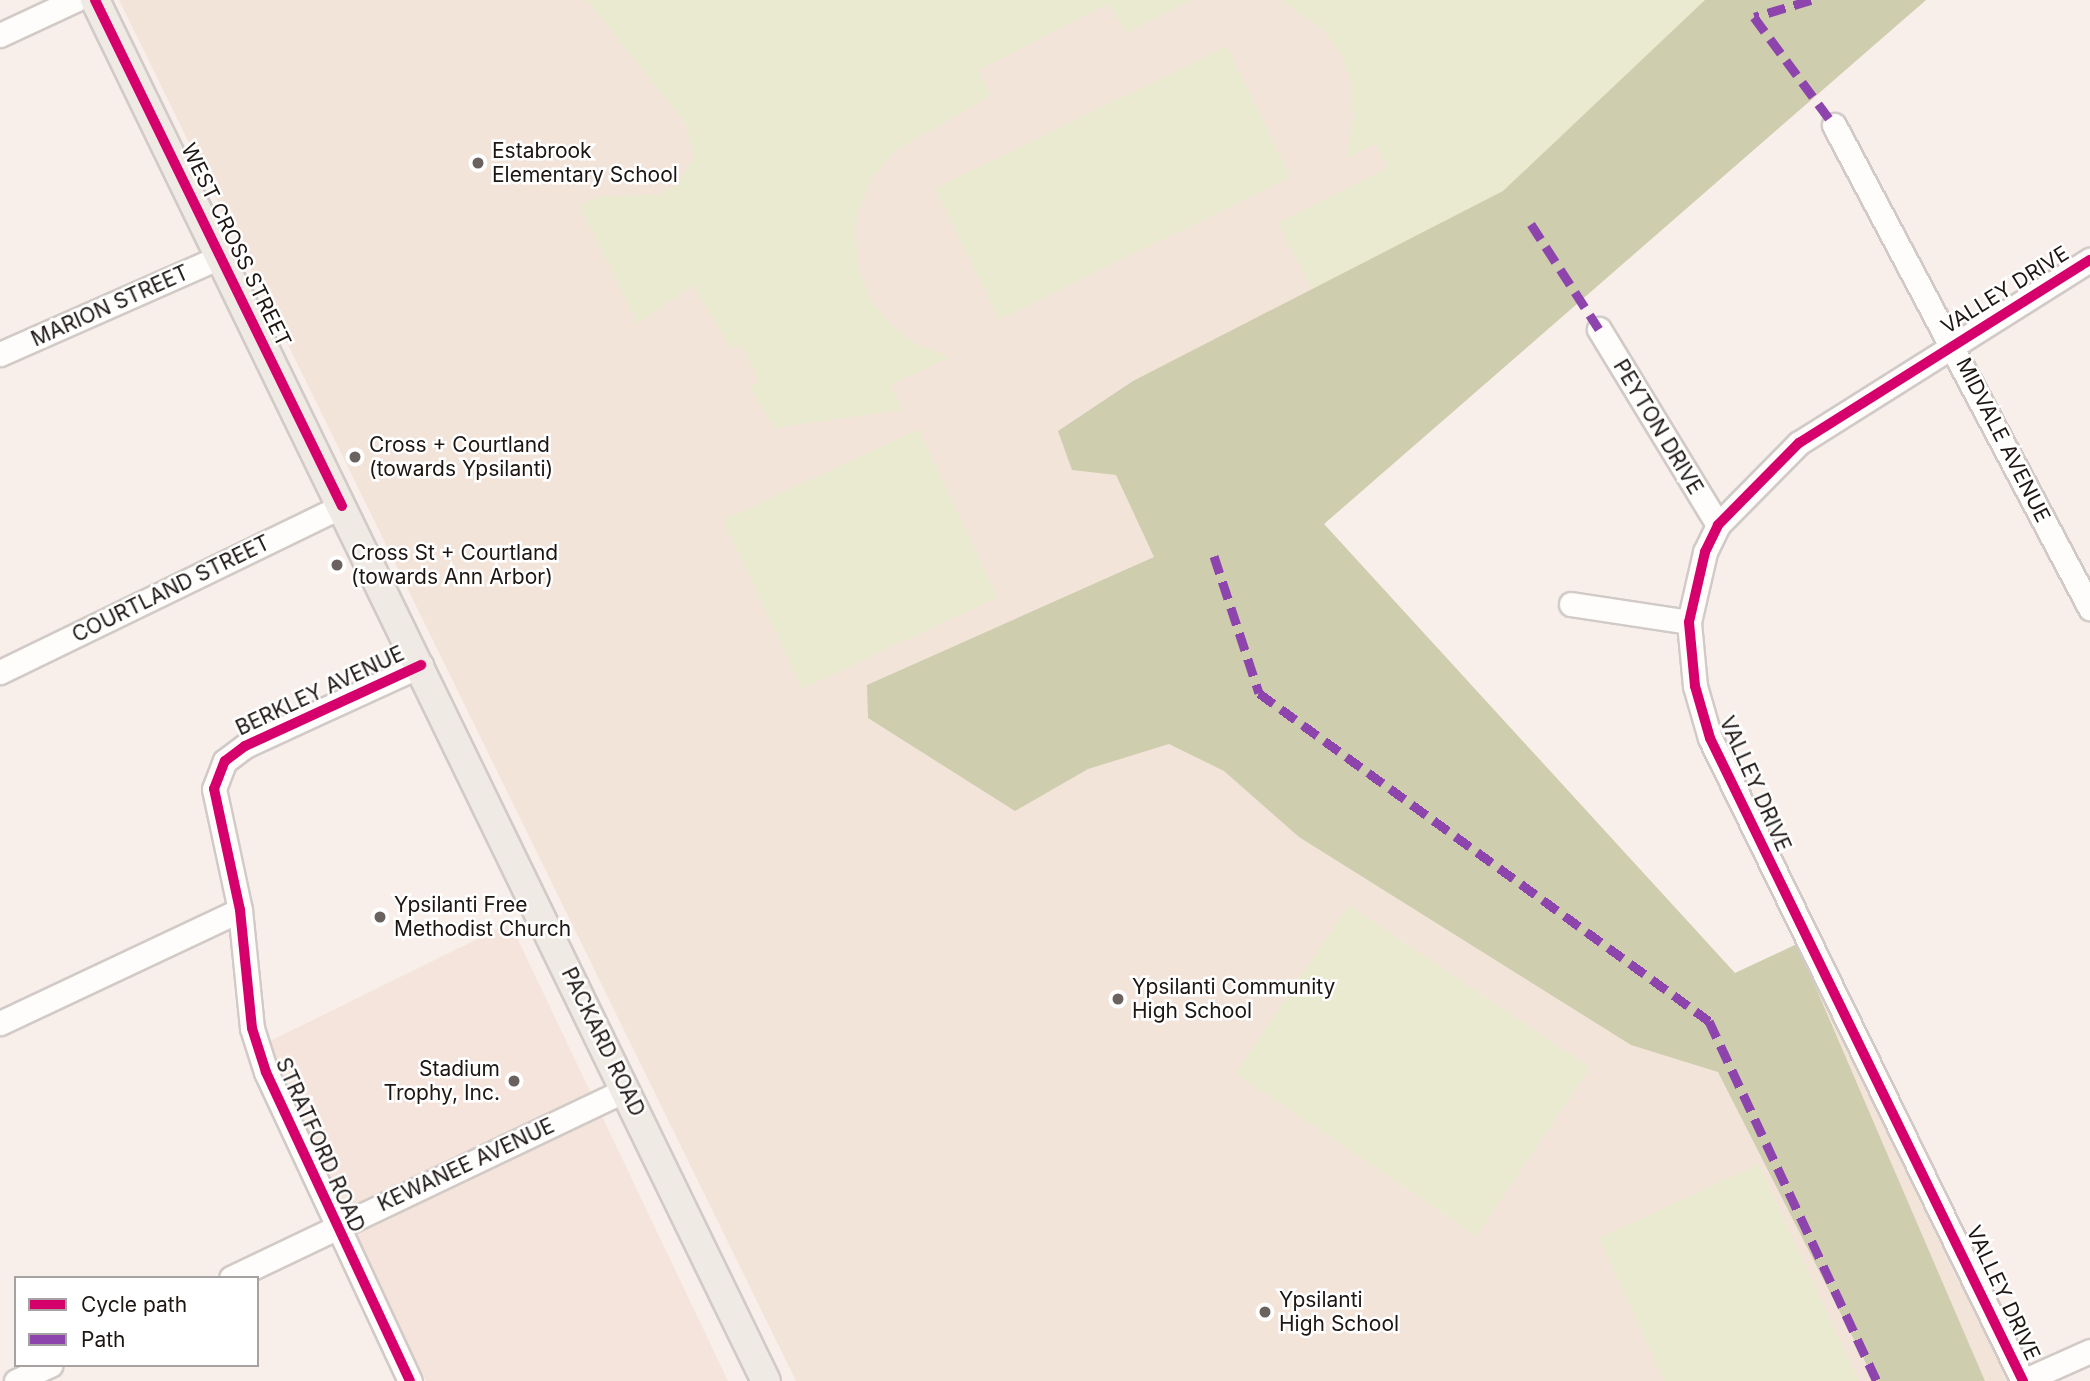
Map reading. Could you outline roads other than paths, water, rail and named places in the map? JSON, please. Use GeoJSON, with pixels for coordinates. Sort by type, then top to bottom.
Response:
{"type":"FeatureCollection","features":[{"type":"Feature","properties":{"kind":"main road","name":"WEST CROSS STREET"},"geometry":{"type":"LineString","coordinates":[[95,0],[421,665]]}},
{"type":"Feature","properties":{"kind":"main road","name":"PACKARD ROAD"},"geometry":{"type":"LineString","coordinates":[[421,665],[766,1381]]}},
{"type":"Feature","properties":{"kind":"street"},"geometry":{"type":"LineString","coordinates":[[0,35],[75,0]]}},
{"type":"Feature","properties":{"kind":"street","name":"MIDVALE AVENUE"},"geometry":{"type":"LineString","coordinates":[[1834,125],[1953,344],[2090,608]]}},
{"type":"Feature","properties":{"kind":"street","name":"MARION STREET"},"geometry":{"type":"LineString","coordinates":[[0,354],[220,257]]}},
{"type":"Feature","properties":{"kind":"street","name":"VALLEY DRIVE"},"geometry":{"type":"LineString","coordinates":[[2023,1381],[1710,738],[1695,686],[1689,622],[1705,552],[1718,524],[1799,443],[2090,260]]}},
{"type":"Feature","properties":{"kind":"street","name":"PEYTON DRIVE"},"geometry":{"type":"LineString","coordinates":[[1598,329],[1718,524]]}},
{"type":"Feature","properties":{"kind":"street","name":"COURTLAND STREET"},"geometry":{"type":"LineString","coordinates":[[0,672],[342,506]]}},
{"type":"Feature","properties":{"kind":"street"},"geometry":{"type":"LineString","coordinates":[[1570,604],[1689,622]]}},
{"type":"Feature","properties":{"kind":"street","name":"BERKLEY AVENUE"},"geometry":{"type":"LineString","coordinates":[[240,910],[215,799],[214,789],[225,761],[245,746],[421,665]]}},
{"type":"Feature","properties":{"kind":"street"},"geometry":{"type":"LineString","coordinates":[[0,1023],[240,910]]}},
{"type":"Feature","properties":{"kind":"street","name":"STRATFORD ROAD"},"geometry":{"type":"LineString","coordinates":[[240,910],[252,1028],[262,1061],[335,1228],[410,1381]]}},
{"type":"Feature","properties":{"kind":"street","name":"KEWANEE AVENUE"},"geometry":{"type":"LineString","coordinates":[[235,1276],[626,1090]]}},
{"type":"Feature","properties":{"kind":"street"},"geometry":{"type":"LineString","coordinates":[[2023,1381],[2090,1351]]}},
{"type":"Feature","properties":{"kind":"street"},"geometry":{"type":"LineString","coordinates":[[16,1381],[47,1367]]}},
{"type":"Feature","properties":{"kind":"place","name":"Estabrook Elementary School"},"geometry":{"type":"Point","coordinates":[478,163]}},
{"type":"Feature","properties":{"kind":"place","name":"Cross + Courtland (towards Ypsilanti)"},"geometry":{"type":"Point","coordinates":[355,457]}},
{"type":"Feature","properties":{"kind":"place","name":"Cross St + Courtland (towards Ann Arbor)"},"geometry":{"type":"Point","coordinates":[337,565]}},
{"type":"Feature","properties":{"kind":"place","name":"Ypsilanti Free Methodist Church"},"geometry":{"type":"Point","coordinates":[380,917]}},
{"type":"Feature","properties":{"kind":"place","name":"Ypsilanti Community High School"},"geometry":{"type":"Point","coordinates":[1118,999]}},
{"type":"Feature","properties":{"kind":"place","name":"Stadium Trophy, Inc."},"geometry":{"type":"Point","coordinates":[514,1081]}},
{"type":"Feature","properties":{"kind":"place","name":"Ypsilanti High School"},"geometry":{"type":"Point","coordinates":[1265,1312]}}]}
